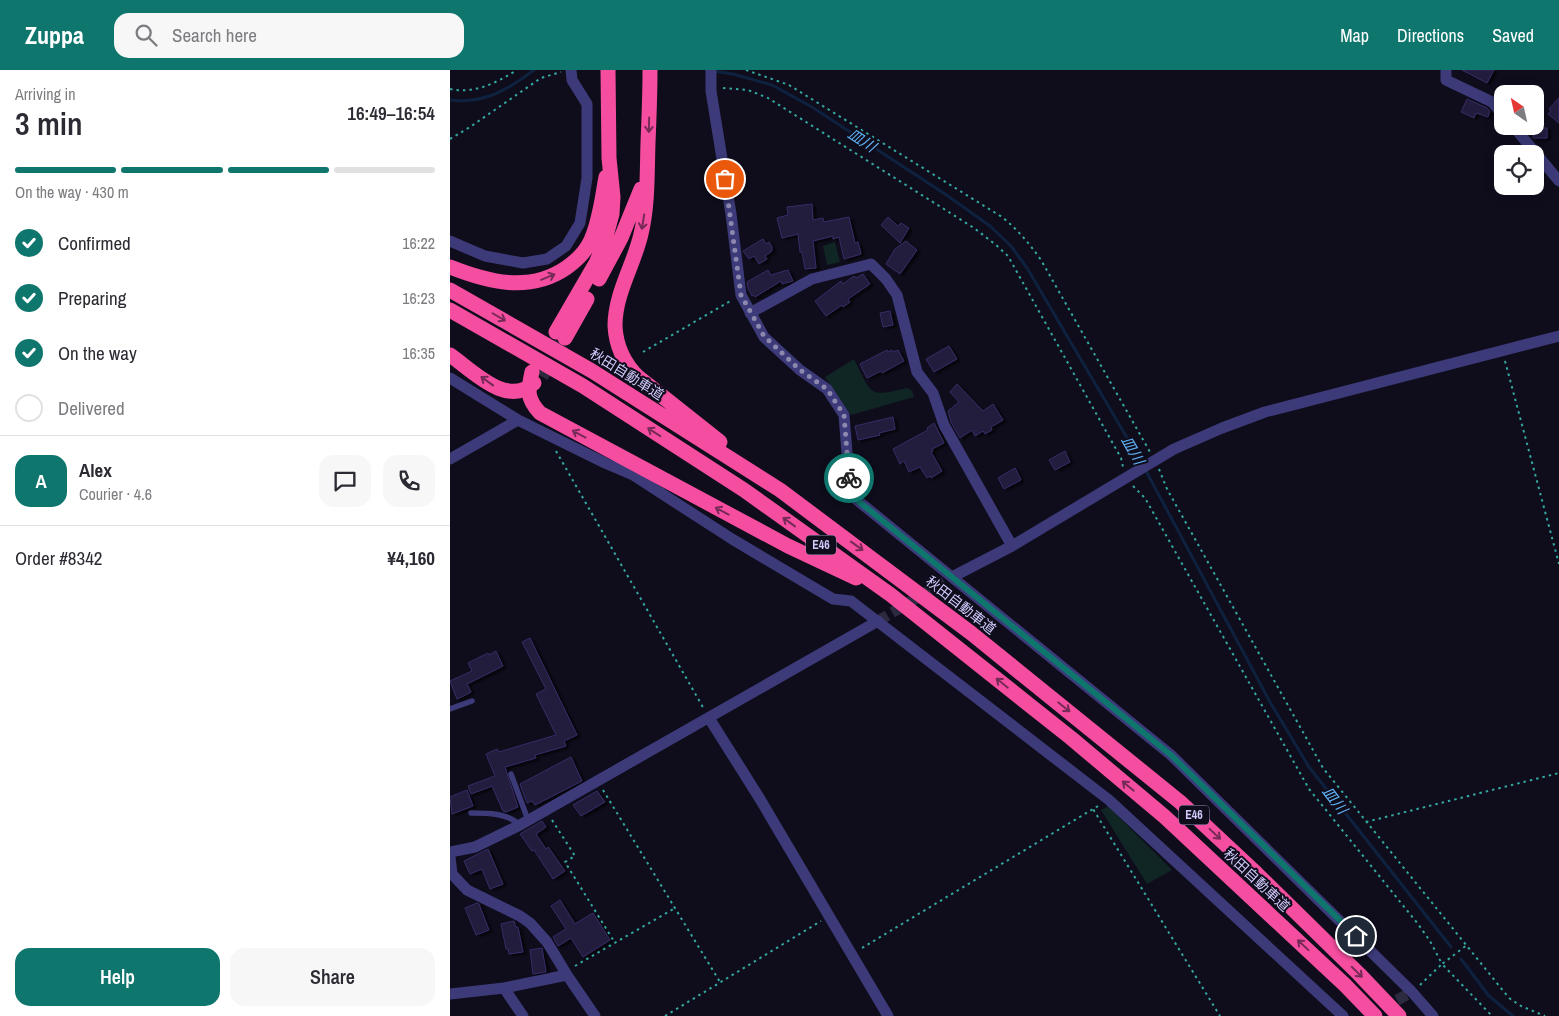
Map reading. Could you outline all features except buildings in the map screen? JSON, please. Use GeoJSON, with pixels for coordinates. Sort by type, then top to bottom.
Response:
{"type":"FeatureCollection","features":[{"type":"Feature","properties":{"kind":"highway"},"geometry":{"type":"LineString","coordinates":[[608,70],[612,214],[603,247],[560,335],[621,238],[647,174]]}},
{"type":"Feature","properties":{"kind":"highway"},"geometry":{"type":"LineString","coordinates":[[650,73],[644,216],[641,236],[620,294],[616,311],[615,327],[617,342],[629,368],[638,377],[780,490]]}},
{"type":"Feature","properties":{"kind":"highway"},"geometry":{"type":"LineString","coordinates":[[450,267],[474,276],[509,284],[528,283],[546,279],[572,264],[591,241],[598,223],[609,158]]}},
{"type":"Feature","properties":{"kind":"highway","name":"秋田自動車道"},"geometry":{"type":"LineString","coordinates":[[450,290],[592,371],[780,490],[972,632],[1180,802],[1256,873],[1399,1016]]}},
{"type":"Feature","properties":{"kind":"highway","name":"秋田自動車道"},"geometry":{"type":"LineString","coordinates":[[450,310],[583,386],[744,490],[891,595],[1071,738],[1165,818],[1345,985],[1375,1016]]}},
{"type":"Feature","properties":{"kind":"highway"},"geometry":{"type":"LineString","coordinates":[[450,354],[494,386],[504,391],[516,392],[528,388],[537,374]]}},
{"type":"Feature","properties":{"kind":"highway"},"geometry":{"type":"LineString","coordinates":[[528,388],[533,405],[540,413],[788,546],[891,595]]}},
{"type":"Feature","properties":{"kind":"street"},"geometry":{"type":"LineString","coordinates":[[450,241],[485,256],[522,263],[547,259],[566,246],[580,224],[587,178],[587,104],[572,80],[570,70]]}},
{"type":"Feature","properties":{"kind":"street"},"geometry":{"type":"LineString","coordinates":[[1446,70],[1446,80],[1494,104]]}},
{"type":"Feature","properties":{"kind":"street"},"geometry":{"type":"LineString","coordinates":[[711,74],[741,295],[764,336],[800,370],[827,389],[844,415],[849,478],[857,500],[1171,755],[1412,992],[1433,1016]]}},
{"type":"Feature","properties":{"kind":"street"},"geometry":{"type":"LineString","coordinates":[[1521,135],[1559,180]]}},
{"type":"Feature","properties":{"kind":"street"},"geometry":{"type":"LineString","coordinates":[[750,313],[812,279],[870,264],[886,278],[897,295],[917,372],[933,393],[944,425],[1012,546]]}},
{"type":"Feature","properties":{"kind":"street"},"geometry":{"type":"LineString","coordinates":[[952,577],[1012,546],[1174,449],[1222,428],[1265,412],[1559,336]]}},
{"type":"Feature","properties":{"kind":"street"},"geometry":{"type":"LineString","coordinates":[[450,378],[518,420],[633,475],[732,539],[833,599],[851,601],[1109,800],[1344,1016]]}},
{"type":"Feature","properties":{"kind":"street"},"geometry":{"type":"LineString","coordinates":[[450,459],[518,420]]}},
{"type":"Feature","properties":{"kind":"street"},"geometry":{"type":"LineString","coordinates":[[450,852],[475,848],[546,811],[878,621]]}},
{"type":"Feature","properties":{"kind":"street"},"geometry":{"type":"LineString","coordinates":[[709,718],[888,1016]]}},
{"type":"Feature","properties":{"kind":"street"},"geometry":{"type":"LineString","coordinates":[[450,857],[452,874],[467,890],[508,909],[530,923],[547,942],[595,1016]]}},
{"type":"Feature","properties":{"kind":"street"},"geometry":{"type":"LineString","coordinates":[[450,994],[504,988],[566,973]]}},
{"type":"Feature","properties":{"kind":"street"},"geometry":{"type":"LineString","coordinates":[[504,988],[523,1016]]}},
{"type":"Feature","properties":{"kind":"lane"},"geometry":{"type":"LineString","coordinates":[[450,709],[472,701]]}},
{"type":"Feature","properties":{"kind":"lane"},"geometry":{"type":"LineString","coordinates":[[511,774],[524,822]]}},
{"type":"Feature","properties":{"kind":"lane"},"geometry":{"type":"LineString","coordinates":[[471,813],[508,817],[524,822]]}},
{"type":"Feature","properties":{"kind":"path"},"geometry":{"type":"LineString","coordinates":[[450,89],[457,91],[480,89],[493,84],[516,70]]}},
{"type":"Feature","properties":{"kind":"path"},"geometry":{"type":"LineString","coordinates":[[450,139],[542,78],[570,70]]}},
{"type":"Feature","properties":{"kind":"path"},"geometry":{"type":"LineString","coordinates":[[746,70],[789,85],[1002,217],[1026,239],[1040,260],[1323,768],[1509,998],[1521,1006],[1545,1016]]}},
{"type":"Feature","properties":{"kind":"path"},"geometry":{"type":"LineString","coordinates":[[643,352],[741,295]]}},
{"type":"Feature","properties":{"kind":"path"},"geometry":{"type":"LineString","coordinates":[[1502,351],[1559,564]]}},
{"type":"Feature","properties":{"kind":"path"},"geometry":{"type":"LineString","coordinates":[[547,435],[709,718]]}},
{"type":"Feature","properties":{"kind":"path"},"geometry":{"type":"LineString","coordinates":[[1366,822],[1559,773]]}},
{"type":"Feature","properties":{"kind":"path"},"geometry":{"type":"LineString","coordinates":[[598,782],[720,982]]}},
{"type":"Feature","properties":{"kind":"path"},"geometry":{"type":"LineString","coordinates":[[852,954],[1109,800]]}},
{"type":"Feature","properties":{"kind":"path"},"geometry":{"type":"LineString","coordinates":[[1093,809],[1220,1016]]}},
{"type":"Feature","properties":{"kind":"path"},"geometry":{"type":"LineString","coordinates":[[546,811],[575,856],[564,862],[615,943]]}},
{"type":"Feature","properties":{"kind":"path"},"geometry":{"type":"LineString","coordinates":[[566,973],[675,908]]}},
{"type":"Feature","properties":{"kind":"path"},"geometry":{"type":"LineString","coordinates":[[665,1016],[829,916]]}},
{"type":"Feature","properties":{"kind":"path"},"geometry":{"type":"LineString","coordinates":[[1412,992],[1466,945]]}},
{"type":"Feature","properties":{"kind":"path"},"geometry":{"type":"LineString","coordinates":[[1442,964],[1492,1016]]}},
{"type":"Feature","properties":{"kind":"green space"},"geometry":{"type":"Polygon","coordinates":[[[835,242],[840,262],[827,265],[823,246],[835,242]]]}},
{"type":"Feature","properties":{"kind":"green space"},"geometry":{"type":"Polygon","coordinates":[[[854,359],[864,380],[872,390],[884,393],[907,388],[912,391],[914,397],[851,415],[825,377],[854,359]]]}},
{"type":"Feature","properties":{"kind":"green space"},"geometry":{"type":"Polygon","coordinates":[[[1108,806],[1172,870],[1147,884],[1101,810],[1108,806]]]}},
{"type":"Feature","properties":{"kind":"waterway","name":"皿川"},"geometry":{"type":"LineString","coordinates":[[450,100],[463,101],[485,98],[514,84],[534,70]]}},
{"type":"Feature","properties":{"kind":"waterway","name":"皿川"},"geometry":{"type":"LineString","coordinates":[[713,71],[733,74],[772,85],[812,107],[945,194],[990,226],[1011,246],[1027,268],[1139,458],[1270,702],[1309,767],[1451,947]]}},
{"type":"Feature","properties":{"kind":"waterway","name":"皿川"},"geometry":{"type":"LineString","coordinates":[[1461,959],[1489,996],[1513,1016]]}},
{"type":"Feature","properties":{"kind":"tunnel"},"geometry":{"type":"LineString","coordinates":[[541,376],[565,338]]}},
{"type":"Feature","properties":{"kind":"tunnel"},"geometry":{"type":"LineString","coordinates":[[878,621],[952,577]]}},
{"type":"Feature","properties":{"kind":"tunnel"},"geometry":{"type":"LineString","coordinates":[[1368,1016],[1412,992]]}},
{"type":"Feature","properties":{"kind":"way so far"},"geometry":{"type":"LineString","coordinates":[[725,179],[741,295],[764,336],[800,370],[827,389],[844,415],[849,478]]}},
{"type":"Feature","properties":{"kind":"route"},"geometry":{"type":"LineString","coordinates":[[849,478],[857,500],[1171,755],[1356,936]]}}]}
